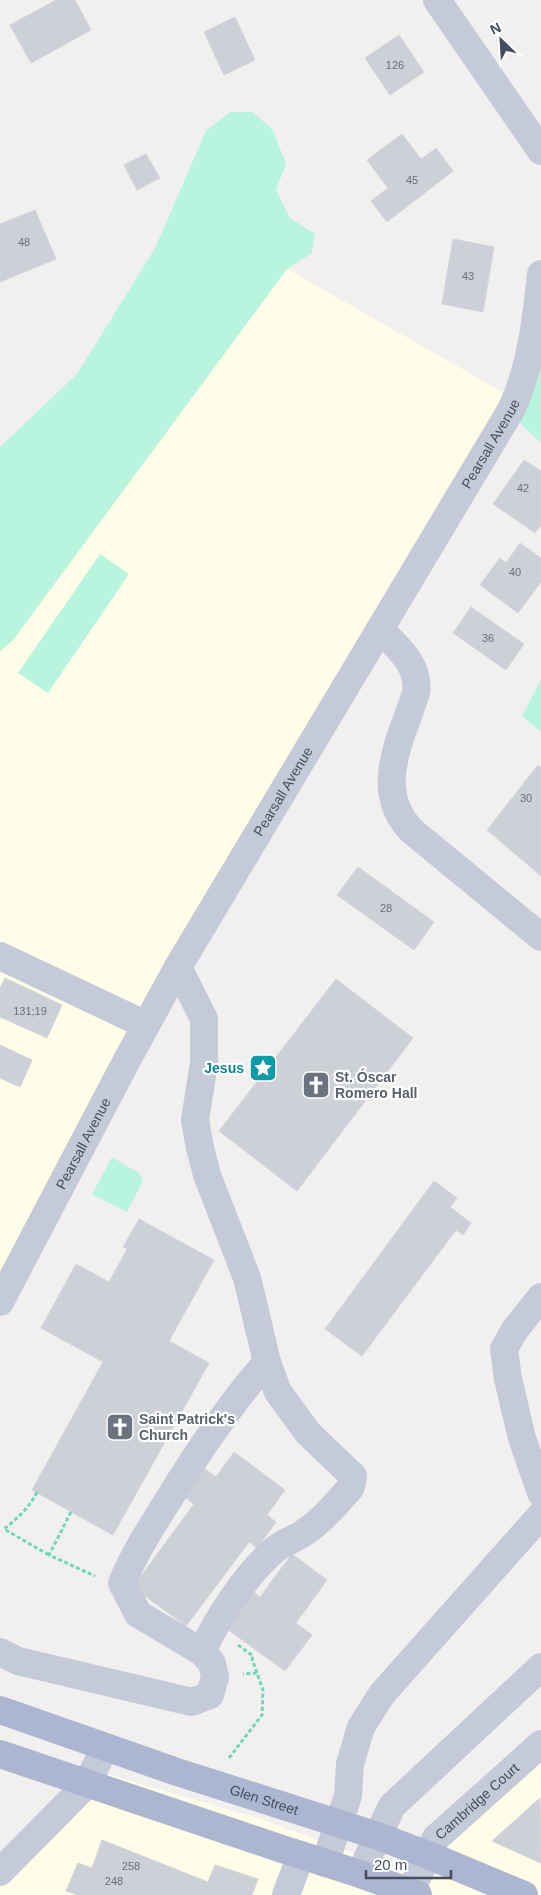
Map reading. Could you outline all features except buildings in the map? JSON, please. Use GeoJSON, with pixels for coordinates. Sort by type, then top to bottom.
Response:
{"type":"FeatureCollection","features":[{"type":"Feature","properties":{"kind":"main road","name":"Glen Street"},"geometry":{"type":"LineString","coordinates":[[0,1710],[177,1772],[378,1836],[524,1895]]}},
{"type":"Feature","properties":{"kind":"main road"},"geometry":{"type":"LineString","coordinates":[[0,1754],[360,1874],[400,1891]]}},
{"type":"Feature","properties":{"kind":"street"},"geometry":{"type":"LineString","coordinates":[[437,0],[541,151]]}},
{"type":"Feature","properties":{"kind":"street","name":"Pearsall Avenue"},"geometry":{"type":"LineString","coordinates":[[0,1302],[178,966],[514,404],[526,370],[535,323],[541,274]]}},
{"type":"Feature","properties":{"kind":"street"},"geometry":{"type":"LineString","coordinates":[[380,629],[410,662],[417,682],[416,694],[394,757],[390,782],[396,811],[412,831],[541,937]]}},
{"type":"Feature","properties":{"kind":"street"},"geometry":{"type":"LineString","coordinates":[[0,956],[146,1025]]}},
{"type":"Feature","properties":{"kind":"street"},"geometry":{"type":"LineString","coordinates":[[178,966],[204,1019],[204,1063],[196,1120],[200,1148],[207,1175],[247,1278],[267,1362],[278,1392],[308,1433],[353,1476],[351,1487],[327,1514],[304,1534],[274,1550],[259,1563],[213,1627],[202,1652]]}},
{"type":"Feature","properties":{"kind":"street"},"geometry":{"type":"LineString","coordinates":[[541,1297],[532,1319],[504,1349],[508,1379],[522,1438],[541,1493]]}},
{"type":"Feature","properties":{"kind":"street"},"geometry":{"type":"LineString","coordinates":[[0,1652],[18,1661],[192,1702],[210,1695],[216,1677],[212,1663],[202,1652],[138,1614],[122,1583],[132,1558],[187,1468],[239,1393],[267,1362]]}},
{"type":"Feature","properties":{"kind":"street"},"geometry":{"type":"LineString","coordinates":[[286,1895],[339,1824],[348,1796],[350,1764],[361,1727],[382,1694],[541,1515]]}},
{"type":"Feature","properties":{"kind":"street"},"geometry":{"type":"LineString","coordinates":[[360,1874],[392,1806],[541,1667]]}},
{"type":"Feature","properties":{"kind":"street","name":"Cambridge Court"},"geometry":{"type":"LineString","coordinates":[[400,1891],[428,1855],[436,1838],[541,1744]]}},
{"type":"Feature","properties":{"kind":"street"},"geometry":{"type":"LineString","coordinates":[[0,1872],[87,1784],[104,1747]]}},
{"type":"Feature","properties":{"kind":"path"},"geometry":{"type":"LineString","coordinates":[[0,1531],[20,1516],[37,1492]]}},
{"type":"Feature","properties":{"kind":"path"},"geometry":{"type":"LineString","coordinates":[[49,1555],[71,1512]]}},
{"type":"Feature","properties":{"kind":"path"},"geometry":{"type":"LineString","coordinates":[[4,1529],[49,1555],[102,1579],[122,1583]]}},
{"type":"Feature","properties":{"kind":"path"},"geometry":{"type":"LineString","coordinates":[[213,1627],[253,1656],[253,1666],[263,1690],[262,1714],[227,1761]]}},
{"type":"Feature","properties":{"kind":"path"},"geometry":{"type":"LineString","coordinates":[[216,1677],[256,1673]]}},
{"type":"Feature","properties":{"kind":"shaded area"},"geometry":{"type":"Polygon","coordinates":[[[287,269],[515,399],[0,1303],[0,651],[13,640],[287,269]]]}},
{"type":"Feature","properties":{"kind":"shaded area"},"geometry":{"type":"Polygon","coordinates":[[[541,1761],[541,1895],[0,1895],[0,1883],[103,1773],[261,1819],[426,1880],[441,1844],[541,1761]]]}},
{"type":"Feature","properties":{"kind":"green space"},"geometry":{"type":"Polygon","coordinates":[[[230,112],[253,112],[273,130],[286,164],[276,190],[290,218],[315,234],[312,253],[287,269],[13,640],[0,651],[0,447],[77,374],[155,248],[206,131],[230,112]]]}},
{"type":"Feature","properties":{"kind":"green space"},"geometry":{"type":"Polygon","coordinates":[[[541,276],[541,443],[508,412],[541,276]]]}},
{"type":"Feature","properties":{"kind":"green space"},"geometry":{"type":"Polygon","coordinates":[[[100,554],[129,574],[48,693],[18,673],[100,554]]]}},
{"type":"Feature","properties":{"kind":"green space"},"geometry":{"type":"Polygon","coordinates":[[[541,679],[541,732],[522,716],[541,679]]]}},
{"type":"Feature","properties":{"kind":"green space"},"geometry":{"type":"Polygon","coordinates":[[[112,1157],[139,1173],[143,1181],[127,1212],[92,1194],[112,1157]]]}},
{"type":"Feature","properties":{"kind":"place","name":"Jesus"},"geometry":{"type":"Point","coordinates":[263,1068]}},
{"type":"Feature","properties":{"kind":"place","name":"St. Óscar Romero Hall"},"geometry":{"type":"Point","coordinates":[316,1085]}},
{"type":"Feature","properties":{"kind":"place","name":"Saint Patrick's Church"},"geometry":{"type":"Point","coordinates":[120,1427]}}]}
